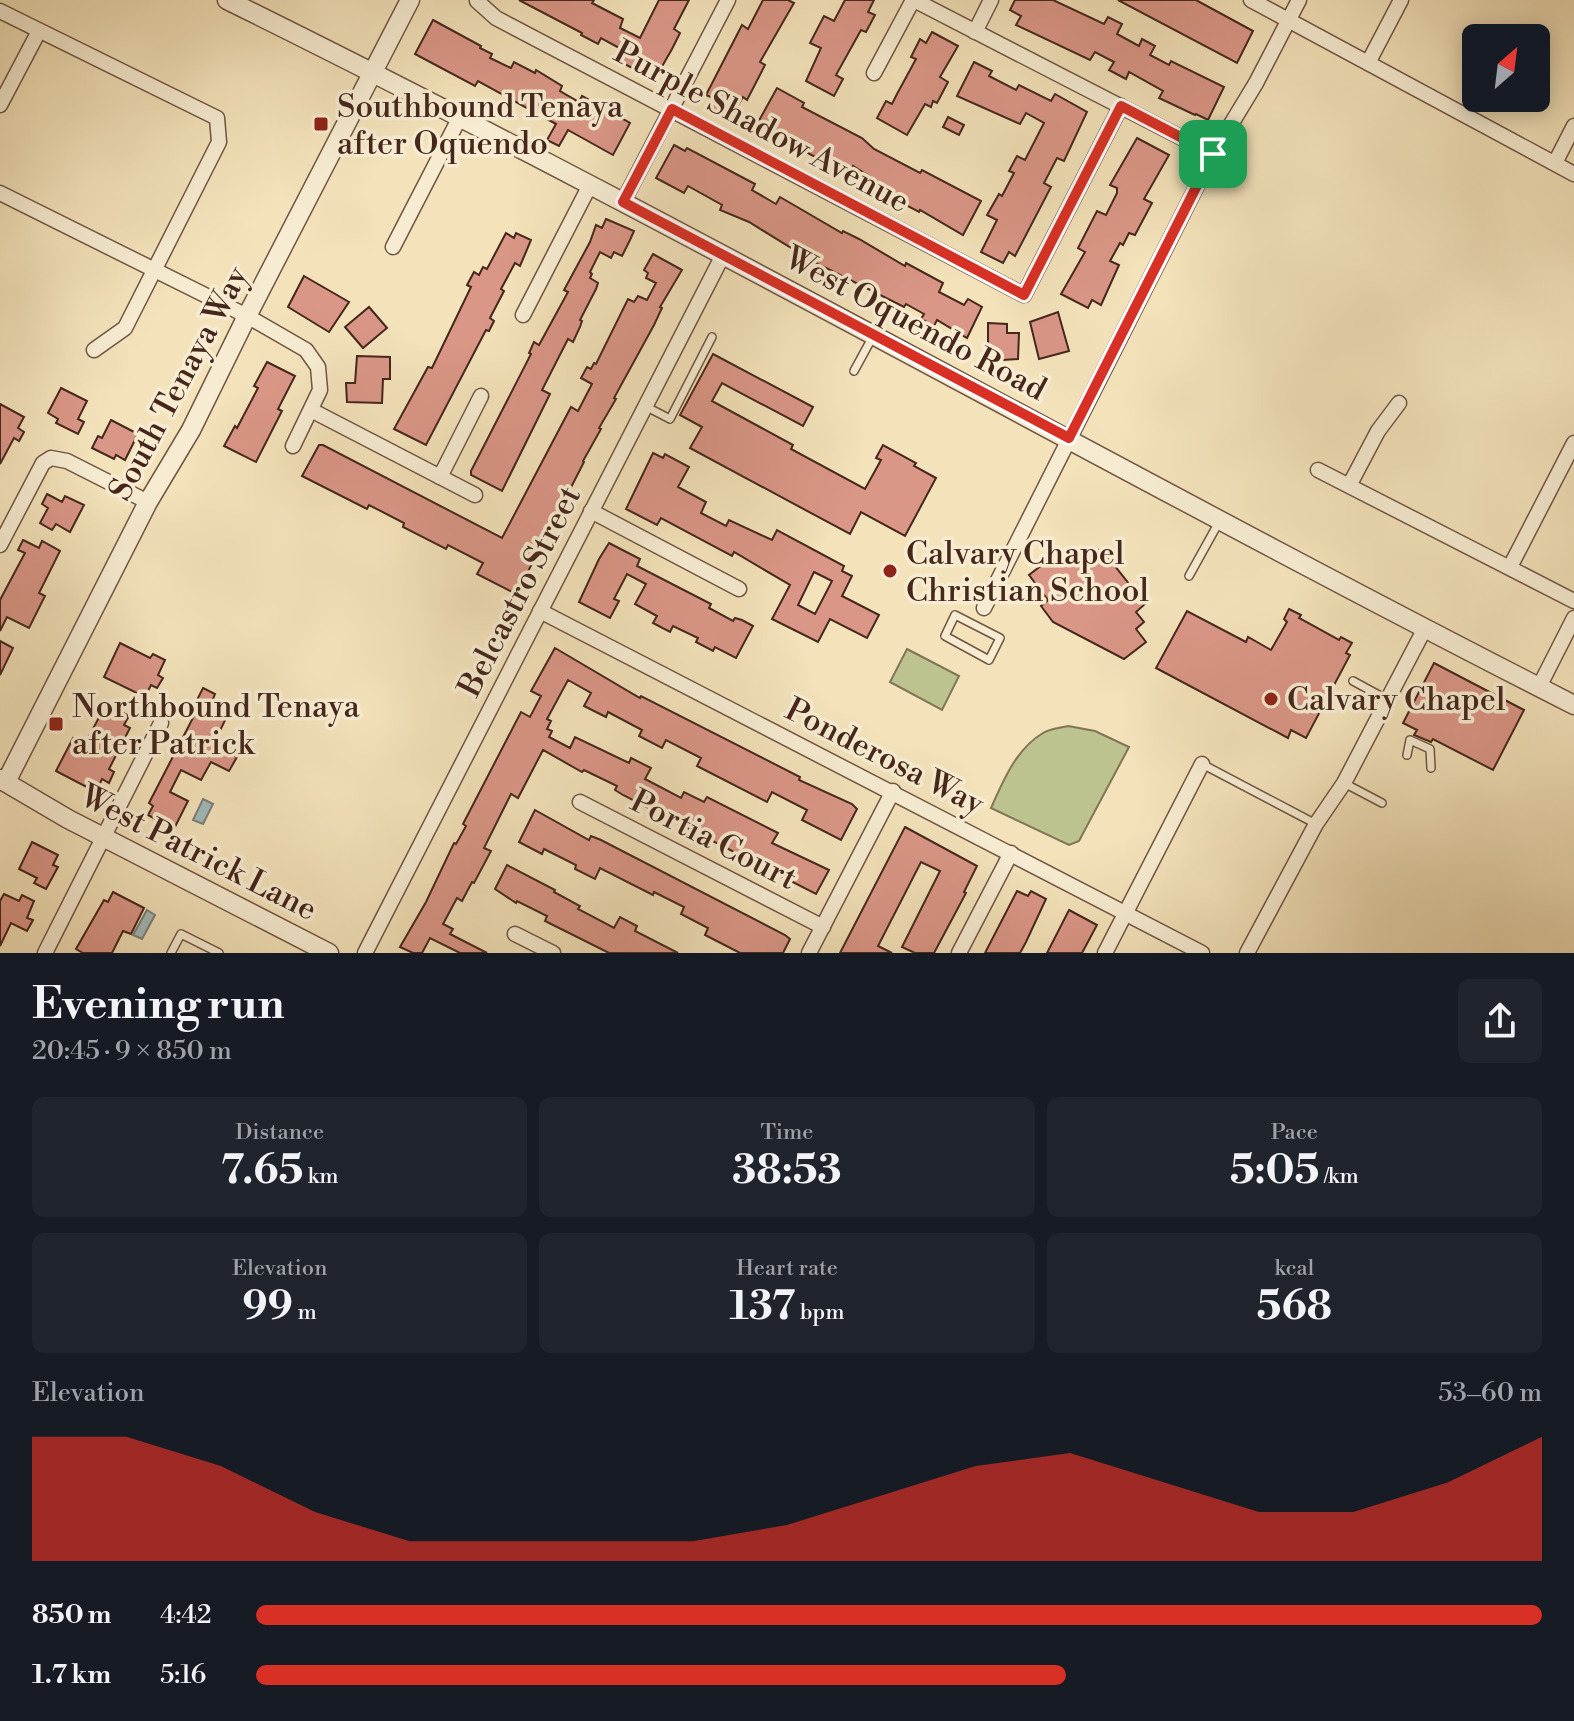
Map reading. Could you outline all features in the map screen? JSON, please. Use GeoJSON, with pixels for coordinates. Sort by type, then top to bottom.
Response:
{"type":"FeatureCollection","features":[{"type":"Feature","properties":{"kind":"street","name":"West Oquendo Road"},"geometry":{"type":"LineString","coordinates":[[227,0],[623,202],[1424,630],[1574,705]]}},
{"type":"Feature","properties":{"kind":"street","name":"South Tenaya Way"},"geometry":{"type":"LineString","coordinates":[[2,785],[148,502],[191,430],[410,0]]}},
{"type":"Feature","properties":{"kind":"street"},"geometry":{"type":"LineString","coordinates":[[623,202],[728,0]]}},
{"type":"Feature","properties":{"kind":"street"},"geometry":{"type":"LineString","coordinates":[[874,73],[914,0],[1213,154]]}},
{"type":"Feature","properties":{"kind":"street"},"geometry":{"type":"LineString","coordinates":[[975,32],[991,0]]}},
{"type":"Feature","properties":{"kind":"street"},"geometry":{"type":"LineString","coordinates":[[1251,0],[1574,174]]}},
{"type":"Feature","properties":{"kind":"street"},"geometry":{"type":"LineString","coordinates":[[984,608],[1213,154],[1256,83],[1299,0]]}},
{"type":"Feature","properties":{"kind":"street"},"geometry":{"type":"LineString","coordinates":[[1368,63],[1401,0]]}},
{"type":"Feature","properties":{"kind":"street","name":"Purple Shadow Avenue"},"geometry":{"type":"LineString","coordinates":[[477,1],[496,18],[1024,295],[1121,106]]}},
{"type":"Feature","properties":{"kind":"street"},"geometry":{"type":"LineString","coordinates":[[0,11],[217,118],[219,142],[152,269],[125,328],[94,350]]}},
{"type":"Feature","properties":{"kind":"street"},"geometry":{"type":"LineString","coordinates":[[0,105],[39,31]]}},
{"type":"Feature","properties":{"kind":"street"},"geometry":{"type":"LineString","coordinates":[[393,247],[460,117]]}},
{"type":"Feature","properties":{"kind":"street"},"geometry":{"type":"LineString","coordinates":[[1555,163],[1574,126]]}},
{"type":"Feature","properties":{"kind":"street"},"geometry":{"type":"LineString","coordinates":[[523,315],[590,185]]}},
{"type":"Feature","properties":{"kind":"street"},"geometry":{"type":"LineString","coordinates":[[0,193],[299,344],[315,361],[321,382],[293,446]]}},
{"type":"Feature","properties":{"kind":"street","name":"Belcastro Street"},"geometry":{"type":"LineString","coordinates":[[365,953],[723,255]]}},
{"type":"Feature","properties":{"kind":"street"},"geometry":{"type":"LineString","coordinates":[[440,477],[481,396]]}},
{"type":"Feature","properties":{"kind":"street"},"geometry":{"type":"LineString","coordinates":[[1350,484],[1378,431],[1399,403]]}},
{"type":"Feature","properties":{"kind":"street"},"geometry":{"type":"LineString","coordinates":[[311,410],[475,495]]}},
{"type":"Feature","properties":{"kind":"street"},"geometry":{"type":"LineString","coordinates":[[1510,567],[1574,443]]}},
{"type":"Feature","properties":{"kind":"street"},"geometry":{"type":"LineString","coordinates":[[0,545],[43,463],[51,458],[67,461],[148,502]]}},
{"type":"Feature","properties":{"kind":"street"},"geometry":{"type":"LineString","coordinates":[[1318,470],[1574,601]]}},
{"type":"Feature","properties":{"kind":"street"},"geometry":{"type":"LineString","coordinates":[[591,511],[739,589]]}},
{"type":"Feature","properties":{"kind":"street","name":"Ponderosa Way"},"geometry":{"type":"LineString","coordinates":[[540,611],[1202,953]]}},
{"type":"Feature","properties":{"kind":"street"},"geometry":{"type":"LineString","coordinates":[[1539,687],[1574,618]]}},
{"type":"Feature","properties":{"kind":"street"},"geometry":{"type":"LineString","coordinates":[[1247,953],[1316,824],[1344,783],[1424,630]]}},
{"type":"Feature","properties":{"kind":"street"},"geometry":{"type":"LineString","coordinates":[[45,953],[161,723]]}},
{"type":"Feature","properties":{"kind":"street"},"geometry":{"type":"LineString","coordinates":[[1105,953],[1202,764]]}},
{"type":"Feature","properties":{"kind":"street","name":"West Patrick Lane"},"geometry":{"type":"LineString","coordinates":[[2,785],[329,953]]}},
{"type":"Feature","properties":{"kind":"street"},"geometry":{"type":"LineString","coordinates":[[809,953],[893,791]]}},
{"type":"Feature","properties":{"kind":"street","name":"Portia Court"},"geometry":{"type":"LineString","coordinates":[[580,802],[823,927]]}},
{"type":"Feature","properties":{"kind":"street"},"geometry":{"type":"LineString","coordinates":[[959,953],[1011,853]]}},
{"type":"Feature","properties":{"kind":"street"},"geometry":{"type":"LineString","coordinates":[[515,934],[553,953]]}},
{"type":"Feature","properties":{"kind":"lane"},"geometry":{"type":"LineString","coordinates":[[854,371],[874,334]]}},
{"type":"Feature","properties":{"kind":"lane"},"geometry":{"type":"LineString","coordinates":[[645,406],[670,419],[712,337]]}},
{"type":"Feature","properties":{"kind":"lane"},"geometry":{"type":"LineString","coordinates":[[1189,576],[1221,521]]}},
{"type":"Feature","properties":{"kind":"lane"},"geometry":{"type":"LineString","coordinates":[[975,626],[984,608]]}},
{"type":"Feature","properties":{"kind":"lane"},"geometry":{"type":"LineString","coordinates":[[955,615],[975,626],[1000,638],[989,660],[945,636],[955,615]]}},
{"type":"Feature","properties":{"kind":"lane"},"geometry":{"type":"LineString","coordinates":[[1353,681],[1388,700]]}},
{"type":"Feature","properties":{"kind":"lane"},"geometry":{"type":"LineString","coordinates":[[1407,755],[1410,740],[1430,749],[1431,768]]}},
{"type":"Feature","properties":{"kind":"lane"},"geometry":{"type":"LineString","coordinates":[[1202,764],[1316,824]]}},
{"type":"Feature","properties":{"kind":"lane"},"geometry":{"type":"LineString","coordinates":[[1344,783],[1382,803]]}},
{"type":"Feature","properties":{"kind":"lane"},"geometry":{"type":"LineString","coordinates":[[171,953],[181,934],[219,953]]}},
{"type":"Feature","properties":{"kind":"green space"},"geometry":{"type":"Polygon","coordinates":[[[907,649],[959,676],[942,710],[890,682],[907,649]]]}},
{"type":"Feature","properties":{"kind":"green space"},"geometry":{"type":"Polygon","coordinates":[[[1068,726],[1095,731],[1129,747],[1079,841],[1069,845],[991,808],[1011,766],[1025,748],[1045,732],[1068,726]]]}},
{"type":"Feature","properties":{"kind":"water"},"geometry":{"type":"Polygon","coordinates":[[[203,799],[213,804],[203,824],[193,820],[203,799]]]}},
{"type":"Feature","properties":{"kind":"water"},"geometry":{"type":"Polygon","coordinates":[[[147,910],[155,915],[142,939],[133,935],[147,910]]]}},
{"type":"Feature","properties":{"kind":"building"},"geometry":{"type":"Polygon","coordinates":[[[519,0],[594,0],[592,3],[623,19],[620,28],[640,38],[659,0],[689,0],[674,29],[680,33],[672,49],[660,70],[654,67],[649,77],[617,60],[623,50],[601,38],[598,44],[519,0]]]}},
{"type":"Feature","properties":{"kind":"building"},"geometry":{"type":"Polygon","coordinates":[[[763,0],[788,0],[794,3],[760,62],[765,65],[747,100],[743,97],[729,120],[707,109],[713,98],[706,95],[742,25],[748,29],[763,0]]]}},
{"type":"Feature","properties":{"kind":"building"},"geometry":{"type":"Polygon","coordinates":[[[845,0],[874,0],[868,12],[875,15],[866,32],[861,30],[836,75],[843,79],[834,96],[806,81],[821,48],[810,43],[824,16],[834,21],[845,0]]]}},
{"type":"Feature","properties":{"kind":"building"},"geometry":{"type":"Polygon","coordinates":[[[1015,0],[1053,0],[1104,24],[1108,17],[1122,24],[1117,34],[1139,46],[1142,39],[1155,46],[1150,55],[1169,65],[1171,61],[1224,87],[1208,120],[1159,98],[1163,91],[1129,72],[1126,79],[1109,70],[1114,62],[1095,52],[1090,60],[1016,25],[1021,16],[1010,10],[1015,0]]]}},
{"type":"Feature","properties":{"kind":"building"},"geometry":{"type":"Polygon","coordinates":[[[1118,0],[1196,0],[1253,31],[1237,63],[1118,0]]]}},
{"type":"Feature","properties":{"kind":"building"},"geometry":{"type":"Polygon","coordinates":[[[433,20],[481,46],[492,54],[490,58],[511,68],[514,62],[535,73],[536,70],[562,86],[560,91],[579,102],[582,96],[630,123],[613,155],[568,130],[559,146],[547,140],[556,124],[478,81],[475,86],[415,54],[433,20]]]}},
{"type":"Feature","properties":{"kind":"building"},"geometry":{"type":"Polygon","coordinates":[[[932,32],[958,46],[940,77],[948,82],[937,103],[933,101],[931,107],[925,104],[907,135],[877,118],[886,101],[892,104],[916,59],[911,57],[920,39],[926,43],[932,32]]]}},
{"type":"Feature","properties":{"kind":"building"},"geometry":{"type":"Polygon","coordinates":[[[974,62],[992,71],[989,76],[1016,90],[1019,85],[1051,101],[1055,94],[1087,112],[1064,161],[1057,158],[1044,183],[1051,187],[1015,256],[1009,252],[1003,263],[981,252],[997,220],[987,215],[1014,173],[1009,171],[1017,156],[1025,160],[1044,123],[1026,113],[1020,124],[957,96],[974,62]]]}},
{"type":"Feature","properties":{"kind":"building"},"geometry":{"type":"Polygon","coordinates":[[[777,88],[804,103],[802,107],[862,138],[874,149],[981,201],[963,235],[879,191],[883,185],[853,166],[848,175],[806,152],[795,144],[797,141],[776,130],[773,136],[756,126],[777,88]]]}},
{"type":"Feature","properties":{"kind":"building"},"geometry":{"type":"Polygon","coordinates":[[[948,117],[964,125],[959,135],[943,127],[948,117]]]}},
{"type":"Feature","properties":{"kind":"building"},"geometry":{"type":"Polygon","coordinates":[[[1137,138],[1169,155],[1144,199],[1152,203],[1135,235],[1129,233],[1110,261],[1119,265],[1101,305],[1092,300],[1088,308],[1061,294],[1085,252],[1078,248],[1097,211],[1106,215],[1117,193],[1117,188],[1110,185],[1137,138]]]}},
{"type":"Feature","properties":{"kind":"building"},"geometry":{"type":"Polygon","coordinates":[[[674,145],[685,151],[687,148],[755,184],[752,190],[776,204],[780,197],[842,233],[943,283],[939,292],[964,305],[968,299],[982,307],[967,338],[937,320],[934,326],[921,319],[924,314],[906,304],[904,307],[814,262],[749,222],[720,210],[722,205],[688,186],[684,193],[656,178],[674,145]]]}},
{"type":"Feature","properties":{"kind":"building"},"geometry":{"type":"Polygon","coordinates":[[[606,219],[634,231],[622,256],[614,252],[611,258],[600,252],[590,272],[590,278],[598,283],[596,289],[573,342],[568,339],[542,390],[550,394],[502,491],[471,475],[471,471],[531,354],[534,342],[539,345],[568,292],[564,290],[596,225],[602,228],[606,219]]]}},
{"type":"Feature","properties":{"kind":"building"},"geometry":{"type":"Polygon","coordinates":[[[506,233],[514,238],[516,233],[531,240],[520,266],[515,263],[501,289],[504,291],[490,318],[494,321],[489,331],[486,330],[426,445],[394,429],[428,367],[432,368],[471,287],[467,285],[474,272],[479,275],[483,267],[487,269],[506,233]]]}},
{"type":"Feature","properties":{"kind":"building"},"geometry":{"type":"Polygon","coordinates":[[[653,254],[682,270],[660,307],[654,325],[518,591],[514,593],[477,574],[483,563],[448,545],[446,549],[369,505],[367,509],[302,476],[319,445],[323,445],[502,538],[571,407],[578,411],[592,384],[581,378],[587,367],[591,369],[596,364],[628,299],[634,302],[638,296],[647,300],[656,283],[646,278],[648,273],[644,270],[653,254]]]}},
{"type":"Feature","properties":{"kind":"building"},"geometry":{"type":"Polygon","coordinates":[[[304,276],[349,302],[329,332],[288,307],[304,276]]]}},
{"type":"Feature","properties":{"kind":"building"},"geometry":{"type":"Polygon","coordinates":[[[369,307],[387,328],[363,348],[345,327],[369,307]]]}},
{"type":"Feature","properties":{"kind":"building"},"geometry":{"type":"Polygon","coordinates":[[[1058,312],[1069,351],[1039,359],[1030,322],[1058,312]]]}},
{"type":"Feature","properties":{"kind":"building"},"geometry":{"type":"Polygon","coordinates":[[[988,323],[1007,324],[1007,333],[1019,333],[1018,359],[988,361],[988,323]]]}},
{"type":"Feature","properties":{"kind":"building"},"geometry":{"type":"Polygon","coordinates":[[[713,354],[813,407],[803,426],[722,383],[712,401],[793,445],[791,449],[865,489],[881,460],[876,458],[883,445],[936,478],[905,536],[861,512],[850,534],[690,448],[702,427],[680,415],[713,354]]]}},
{"type":"Feature","properties":{"kind":"building"},"geometry":{"type":"Polygon","coordinates":[[[357,356],[390,357],[390,379],[383,379],[382,403],[347,402],[346,383],[355,383],[357,356]]]}},
{"type":"Feature","properties":{"kind":"building"},"geometry":{"type":"Polygon","coordinates":[[[267,362],[295,376],[278,409],[282,411],[256,462],[224,446],[258,388],[254,386],[267,362]]]}},
{"type":"Feature","properties":{"kind":"building"},"geometry":{"type":"Polygon","coordinates":[[[61,388],[87,401],[78,419],[84,422],[78,434],[56,423],[58,419],[48,413],[61,388]]]}},
{"type":"Feature","properties":{"kind":"building"},"geometry":{"type":"Polygon","coordinates":[[[0,404],[24,417],[18,428],[24,432],[19,441],[14,438],[0,464],[0,404]]]}},
{"type":"Feature","properties":{"kind":"building"},"geometry":{"type":"Polygon","coordinates":[[[111,420],[138,434],[125,460],[116,455],[114,459],[92,448],[98,436],[102,438],[111,420]]]}},
{"type":"Feature","properties":{"kind":"building"},"geometry":{"type":"Polygon","coordinates":[[[653,453],[663,458],[665,454],[689,467],[678,487],[706,502],[701,513],[726,526],[729,520],[772,540],[777,530],[844,566],[842,571],[852,576],[842,596],[879,615],[867,638],[830,619],[818,642],[772,619],[790,585],[734,552],[732,556],[661,518],[657,525],[626,509],[653,453]],[[814,572],[798,605],[815,614],[832,581],[814,572]]]}},
{"type":"Feature","properties":{"kind":"building"},"geometry":{"type":"Polygon","coordinates":[[[47,494],[62,502],[65,496],[84,505],[70,532],[56,524],[52,530],[40,523],[48,508],[42,504],[47,494]]]}},
{"type":"Feature","properties":{"kind":"building"},"geometry":{"type":"Polygon","coordinates":[[[23,540],[39,548],[42,541],[60,551],[39,593],[45,596],[29,628],[7,617],[0,631],[0,600],[25,553],[18,550],[23,540]]]}},
{"type":"Feature","properties":{"kind":"building"},"geometry":{"type":"Polygon","coordinates":[[[609,543],[640,559],[637,566],[711,604],[709,608],[733,621],[735,618],[753,626],[736,658],[715,647],[713,651],[696,642],[698,638],[673,626],[670,632],[653,623],[657,616],[635,604],[646,584],[627,574],[614,599],[619,601],[610,618],[579,602],[609,543]]]}},
{"type":"Feature","properties":{"kind":"building"},"geometry":{"type":"Polygon","coordinates":[[[1072,550],[1093,559],[1099,550],[1145,604],[1136,612],[1144,622],[1136,629],[1146,642],[1124,659],[1053,622],[1041,606],[1048,600],[1029,575],[1055,555],[1070,556],[1072,550]]]}},
{"type":"Feature","properties":{"kind":"building","name":"Calvary Chapel"},"geometry":{"type":"Polygon","coordinates":[[[1289,609],[1339,640],[1341,637],[1352,643],[1346,653],[1350,655],[1306,738],[1291,730],[1288,738],[1156,668],[1187,611],[1246,642],[1248,637],[1271,650],[1287,622],[1284,619],[1289,609]]]}},
{"type":"Feature","properties":{"kind":"building"},"geometry":{"type":"Polygon","coordinates":[[[0,641],[13,648],[0,675],[0,641]]]}},
{"type":"Feature","properties":{"kind":"building"},"geometry":{"type":"Polygon","coordinates":[[[120,643],[150,658],[153,654],[165,660],[158,675],[163,678],[157,688],[151,685],[145,697],[104,677],[120,643]]]}},
{"type":"Feature","properties":{"kind":"building"},"geometry":{"type":"Polygon","coordinates":[[[555,648],[640,698],[852,804],[857,809],[841,840],[802,820],[807,810],[772,792],[767,802],[697,766],[701,758],[666,740],[662,748],[639,736],[642,730],[608,712],[606,717],[584,706],[591,693],[568,680],[547,719],[551,721],[547,729],[552,731],[549,737],[570,748],[575,737],[629,763],[631,758],[651,768],[645,779],[681,798],[684,792],[704,802],[707,797],[778,833],[772,843],[829,870],[816,894],[623,795],[615,790],[617,786],[584,770],[582,772],[543,750],[518,798],[511,794],[484,848],[491,851],[474,883],[462,901],[457,898],[443,924],[453,929],[450,934],[487,953],[460,953],[430,938],[422,953],[400,947],[466,826],[463,824],[521,712],[530,717],[541,696],[531,691],[555,648]]]}},
{"type":"Feature","properties":{"kind":"building"},"geometry":{"type":"Polygon","coordinates":[[[1434,663],[1524,710],[1493,770],[1433,739],[1431,742],[1414,735],[1417,730],[1403,723],[1434,663]]]}},
{"type":"Feature","properties":{"kind":"building"},"geometry":{"type":"Polygon","coordinates":[[[203,688],[215,694],[213,699],[231,708],[213,745],[237,757],[229,771],[211,762],[201,780],[181,770],[170,792],[188,801],[174,829],[148,815],[153,806],[149,803],[196,712],[192,710],[203,688]]]}},
{"type":"Feature","properties":{"kind":"building"},"geometry":{"type":"Polygon","coordinates":[[[106,704],[129,716],[124,725],[130,728],[109,769],[114,772],[109,783],[102,779],[96,792],[56,771],[73,738],[85,744],[106,704]]]}},
{"type":"Feature","properties":{"kind":"building"},"geometry":{"type":"Polygon","coordinates":[[[535,810],[589,840],[591,836],[601,840],[785,935],[790,939],[783,953],[740,953],[705,935],[708,928],[681,914],[684,907],[600,868],[595,879],[575,869],[576,865],[544,849],[542,854],[519,842],[535,810]]]}},
{"type":"Feature","properties":{"kind":"building"},"geometry":{"type":"Polygon","coordinates":[[[905,827],[977,866],[966,893],[934,953],[915,953],[902,947],[940,871],[921,862],[878,946],[892,953],[840,953],[905,827]]]}},
{"type":"Feature","properties":{"kind":"building"},"geometry":{"type":"Polygon","coordinates":[[[32,842],[58,855],[53,865],[58,867],[46,889],[34,883],[37,878],[19,869],[32,842]]]}},
{"type":"Feature","properties":{"kind":"building"},"geometry":{"type":"Polygon","coordinates":[[[507,865],[555,890],[580,906],[578,909],[614,928],[620,917],[637,926],[635,931],[678,953],[609,953],[545,921],[547,916],[516,903],[495,889],[507,865]]]}},
{"type":"Feature","properties":{"kind":"building"},"geometry":{"type":"Polygon","coordinates":[[[1017,891],[1028,896],[1031,891],[1046,899],[1026,942],[1020,953],[985,953],[1017,891]]]}},
{"type":"Feature","properties":{"kind":"building"},"geometry":{"type":"Polygon","coordinates":[[[113,892],[144,908],[131,934],[123,931],[112,953],[83,953],[76,949],[104,900],[108,902],[113,892]]]}},
{"type":"Feature","properties":{"kind":"building"},"geometry":{"type":"Polygon","coordinates":[[[4,894],[19,901],[22,895],[34,901],[27,918],[33,920],[27,931],[11,923],[0,946],[0,901],[4,894]]]}},
{"type":"Feature","properties":{"kind":"building"},"geometry":{"type":"Polygon","coordinates":[[[1069,910],[1097,925],[1082,953],[1047,953],[1069,910]]]}},
{"type":"Feature","properties":{"kind":"place","name":"Southbound Tenaya after Oquendo"},"geometry":{"type":"Point","coordinates":[321,124]}},
{"type":"Feature","properties":{"kind":"place","name":"Calvary Chapel Christian School"},"geometry":{"type":"Point","coordinates":[890,571]}},
{"type":"Feature","properties":{"kind":"place","name":"Calvary Chapel"},"geometry":{"type":"Point","coordinates":[1271,699]}},
{"type":"Feature","properties":{"kind":"place","name":"Northbound Tenaya after Patrick"},"geometry":{"type":"Point","coordinates":[56,724]}},
{"type":"Feature","properties":{"kind":"route"},"geometry":{"type":"LineString","coordinates":[[1121,106],[1213,154],[1069,438],[623,202],[672,109],[1024,295],[1121,106]]}}]}
